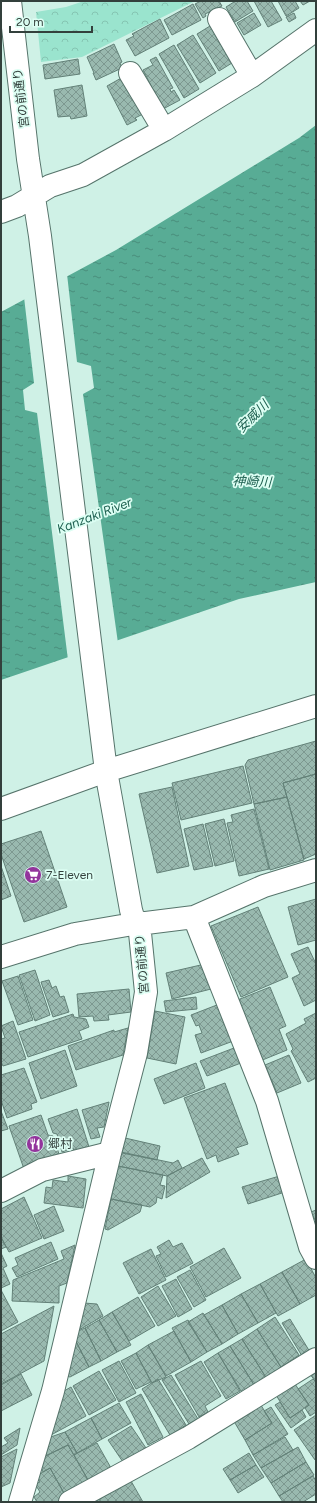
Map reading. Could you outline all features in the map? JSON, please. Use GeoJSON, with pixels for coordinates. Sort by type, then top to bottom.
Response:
{"type":"FeatureCollection","features":[{"type":"Feature","properties":{"kind":"street","name":"宮の前通り"},"geometry":{"type":"LineString","coordinates":[[10,1],[34,204],[40,236],[105,762],[131,910],[133,917],[139,923],[146,992],[136,1053],[110,1153],[53,1391],[20,1502]]}},
{"type":"Feature","properties":{"kind":"street"},"geometry":{"type":"LineString","coordinates":[[219,19],[252,76]]}},
{"type":"Feature","properties":{"kind":"street"},"geometry":{"type":"LineString","coordinates":[[1,212],[17,206],[34,204],[50,186],[84,175],[164,130],[252,76],[316,30]]}},
{"type":"Feature","properties":{"kind":"street"},"geometry":{"type":"LineString","coordinates":[[130,73],[164,130]]}},
{"type":"Feature","properties":{"kind":"street"},"geometry":{"type":"LineString","coordinates":[[1,809],[105,762],[316,706]]}},
{"type":"Feature","properties":{"kind":"street"},"geometry":{"type":"LineString","coordinates":[[1,957],[75,934],[139,923],[194,917],[264,886],[316,870]]}},
{"type":"Feature","properties":{"kind":"street"},"geometry":{"type":"LineString","coordinates":[[194,917],[267,1101],[310,1247],[316,1258]]}},
{"type":"Feature","properties":{"kind":"street"},"geometry":{"type":"LineString","coordinates":[[1,1191],[42,1170],[110,1153]]}},
{"type":"Feature","properties":{"kind":"street"},"geometry":{"type":"LineString","coordinates":[[70,1502],[188,1438],[316,1359]]}},
{"type":"Feature","properties":{"kind":"green space"},"geometry":{"type":"Polygon","coordinates":[[[84,1],[195,1],[82,57],[41,62],[36,12],[66,7],[84,1]]]}},
{"type":"Feature","properties":{"kind":"water"},"geometry":{"type":"Polygon","coordinates":[[[316,125],[316,582],[239,599],[1,680],[1,312],[116,250],[299,138],[316,125]]]}},
{"type":"Feature","properties":{"kind":"pier"},"geometry":{"type":"Polygon","coordinates":[[[67,274],[77,362],[91,366],[94,388],[83,394],[118,643],[68,660],[37,413],[25,410],[23,390],[34,383],[24,297],[67,274]]]}},
{"type":"Feature","properties":{"kind":"building"},"geometry":{"type":"Polygon","coordinates":[[[201,1],[219,1],[222,6],[205,14],[206,16],[203,18],[195,4],[201,1]]]}},
{"type":"Feature","properties":{"kind":"building"},"geometry":{"type":"Polygon","coordinates":[[[233,1],[247,1],[253,11],[235,22],[226,7],[234,2],[233,1]]]}},
{"type":"Feature","properties":{"kind":"building"},"geometry":{"type":"Polygon","coordinates":[[[254,1],[271,1],[282,20],[268,27],[254,1]]]}},
{"type":"Feature","properties":{"kind":"building"},"geometry":{"type":"Polygon","coordinates":[[[278,1],[295,1],[299,8],[286,16],[278,1]]]}},
{"type":"Feature","properties":{"kind":"building"},"geometry":{"type":"Polygon","coordinates":[[[300,1],[310,1],[303,5],[300,1]]]}},
{"type":"Feature","properties":{"kind":"building"},"geometry":{"type":"Polygon","coordinates":[[[193,4],[201,20],[172,35],[164,20],[193,4]]]}},
{"type":"Feature","properties":{"kind":"building"},"geometry":{"type":"Polygon","coordinates":[[[254,13],[261,25],[244,35],[237,23],[254,13]]]}},
{"type":"Feature","properties":{"kind":"building"},"geometry":{"type":"Polygon","coordinates":[[[294,13],[296,18],[289,22],[286,17],[294,13]]]}},
{"type":"Feature","properties":{"kind":"building"},"geometry":{"type":"Polygon","coordinates":[[[160,19],[169,38],[135,56],[126,40],[134,36],[132,34],[160,19]]]}},
{"type":"Feature","properties":{"kind":"building"},"geometry":{"type":"Polygon","coordinates":[[[210,26],[232,63],[219,71],[197,34],[210,26]]]}},
{"type":"Feature","properties":{"kind":"building"},"geometry":{"type":"Polygon","coordinates":[[[193,35],[216,73],[200,83],[177,45],[193,35]]]}},
{"type":"Feature","properties":{"kind":"building"},"geometry":{"type":"Polygon","coordinates":[[[114,44],[122,62],[120,63],[122,68],[96,80],[87,57],[114,44]]]}},
{"type":"Feature","properties":{"kind":"building"},"geometry":{"type":"Polygon","coordinates":[[[174,45],[199,89],[184,98],[159,54],[174,45]]]}},
{"type":"Feature","properties":{"kind":"building"},"geometry":{"type":"Polygon","coordinates":[[[156,57],[173,88],[170,89],[171,92],[174,90],[180,100],[163,109],[143,70],[153,65],[150,60],[156,57]]]}},
{"type":"Feature","properties":{"kind":"building"},"geometry":{"type":"Polygon","coordinates":[[[78,59],[80,74],[45,79],[43,65],[78,59]]]}},
{"type":"Feature","properties":{"kind":"building"},"geometry":{"type":"Polygon","coordinates":[[[123,77],[143,114],[135,118],[137,120],[127,125],[107,86],[123,77]]]}},
{"type":"Feature","properties":{"kind":"building"},"geometry":{"type":"Polygon","coordinates":[[[82,85],[87,116],[71,119],[70,116],[58,117],[54,90],[82,85]]]}},
{"type":"Feature","properties":{"kind":"building"},"geometry":{"type":"Polygon","coordinates":[[[316,741],[316,774],[283,783],[287,797],[254,804],[245,765],[248,760],[316,741]]]}},
{"type":"Feature","properties":{"kind":"building"},"geometry":{"type":"Polygon","coordinates":[[[243,766],[252,803],[181,820],[172,783],[243,766]]]}},
{"type":"Feature","properties":{"kind":"building"},"geometry":{"type":"Polygon","coordinates":[[[316,774],[316,854],[304,859],[283,783],[316,774]]]}},
{"type":"Feature","properties":{"kind":"building"},"geometry":{"type":"Polygon","coordinates":[[[172,787],[189,866],[157,873],[139,794],[172,787]]]}},
{"type":"Feature","properties":{"kind":"building"},"geometry":{"type":"Polygon","coordinates":[[[287,797],[304,860],[270,870],[254,804],[287,797]]]}},
{"type":"Feature","properties":{"kind":"building"},"geometry":{"type":"Polygon","coordinates":[[[254,809],[269,869],[239,876],[227,823],[233,822],[231,815],[254,809]]]}},
{"type":"Feature","properties":{"kind":"building"},"geometry":{"type":"Polygon","coordinates":[[[224,819],[234,861],[215,866],[205,824],[224,819]]]}},
{"type":"Feature","properties":{"kind":"building"},"geometry":{"type":"Polygon","coordinates":[[[203,824],[213,866],[194,870],[184,829],[203,824]]]}},
{"type":"Feature","properties":{"kind":"building"},"geometry":{"type":"Polygon","coordinates":[[[41,831],[67,907],[24,922],[1,854],[1,844],[41,831]]]}},
{"type":"Feature","properties":{"kind":"building"},"geometry":{"type":"Polygon","coordinates":[[[1,866],[11,896],[1,900],[1,866]]]}},
{"type":"Feature","properties":{"kind":"building"},"geometry":{"type":"Polygon","coordinates":[[[316,899],[316,940],[298,945],[288,907],[316,899]]]}},
{"type":"Feature","properties":{"kind":"building"},"geometry":{"type":"Polygon","coordinates":[[[258,907],[288,977],[241,997],[211,926],[258,907]]]}},
{"type":"Feature","properties":{"kind":"building"},"geometry":{"type":"Polygon","coordinates":[[[308,947],[316,964],[316,1000],[304,1006],[292,978],[300,974],[291,954],[308,947]]]}},
{"type":"Feature","properties":{"kind":"building"},"geometry":{"type":"Polygon","coordinates":[[[205,964],[211,989],[172,999],[166,973],[205,964]]]}},
{"type":"Feature","properties":{"kind":"building"},"geometry":{"type":"Polygon","coordinates":[[[35,970],[50,1015],[35,1021],[19,975],[35,970]]]}},
{"type":"Feature","properties":{"kind":"building"},"geometry":{"type":"Polygon","coordinates":[[[18,976],[33,1020],[18,1025],[2,981],[18,976]]]}},
{"type":"Feature","properties":{"kind":"building"},"geometry":{"type":"Polygon","coordinates":[[[49,980],[52,988],[56,986],[60,997],[64,996],[69,1012],[53,1017],[41,982],[49,980]]]}},
{"type":"Feature","properties":{"kind":"building"},"geometry":{"type":"Polygon","coordinates":[[[270,987],[286,1026],[279,1029],[287,1050],[260,1061],[235,1001],[270,987]]]}},
{"type":"Feature","properties":{"kind":"building"},"geometry":{"type":"Polygon","coordinates":[[[129,989],[131,1012],[108,1015],[109,1020],[94,1021],[93,1016],[79,1017],[77,994],[129,989]]]}},
{"type":"Feature","properties":{"kind":"building"},"geometry":{"type":"Polygon","coordinates":[[[196,997],[197,1009],[166,1012],[164,1001],[196,997]]]}},
{"type":"Feature","properties":{"kind":"building"},"geometry":{"type":"Polygon","coordinates":[[[222,1003],[236,1040],[201,1053],[195,1035],[202,1033],[199,1025],[196,1026],[191,1015],[222,1003]]]}},
{"type":"Feature","properties":{"kind":"building"},"geometry":{"type":"Polygon","coordinates":[[[155,1011],[185,1017],[176,1064],[147,1058],[155,1011]]]}},
{"type":"Feature","properties":{"kind":"building"},"geometry":{"type":"Polygon","coordinates":[[[316,1013],[316,1078],[308,1082],[291,1051],[293,1049],[286,1034],[306,1023],[304,1019],[316,1013]]]}},
{"type":"Feature","properties":{"kind":"building"},"geometry":{"type":"Polygon","coordinates":[[[73,1014],[74,1017],[86,1019],[89,1027],[79,1031],[82,1039],[28,1057],[19,1032],[73,1014]]]}},
{"type":"Feature","properties":{"kind":"building"},"geometry":{"type":"Polygon","coordinates":[[[13,1021],[26,1059],[3,1066],[1,1062],[1,1039],[5,1038],[1,1026],[13,1021]]]}},
{"type":"Feature","properties":{"kind":"building"},"geometry":{"type":"Polygon","coordinates":[[[128,1028],[123,1055],[76,1070],[68,1046],[114,1030],[114,1032],[128,1028]]]}},
{"type":"Feature","properties":{"kind":"building"},"geometry":{"type":"Polygon","coordinates":[[[234,1048],[241,1063],[207,1076],[200,1061],[234,1048]]]}},
{"type":"Feature","properties":{"kind":"building"},"geometry":{"type":"Polygon","coordinates":[[[65,1050],[77,1086],[41,1099],[29,1063],[65,1050]]]}},
{"type":"Feature","properties":{"kind":"building"},"geometry":{"type":"Polygon","coordinates":[[[289,1055],[301,1083],[277,1093],[265,1065],[289,1055]]]}},
{"type":"Feature","properties":{"kind":"building"},"geometry":{"type":"Polygon","coordinates":[[[196,1063],[205,1088],[164,1104],[154,1079],[196,1063]]]}},
{"type":"Feature","properties":{"kind":"building"},"geometry":{"type":"Polygon","coordinates":[[[24,1068],[37,1102],[31,1104],[32,1109],[7,1118],[1,1100],[1,1075],[24,1068]]]}},
{"type":"Feature","properties":{"kind":"building"},"geometry":{"type":"Polygon","coordinates":[[[225,1083],[248,1144],[236,1148],[239,1154],[218,1162],[216,1155],[207,1159],[184,1098],[225,1083]]]}},
{"type":"Feature","properties":{"kind":"building"},"geometry":{"type":"Polygon","coordinates":[[[109,1102],[104,1127],[97,1128],[100,1137],[91,1139],[82,1110],[109,1102]]]}},
{"type":"Feature","properties":{"kind":"building"},"geometry":{"type":"Polygon","coordinates":[[[77,1109],[90,1150],[75,1155],[73,1148],[62,1152],[57,1134],[53,1133],[48,1119],[77,1109]]]}},
{"type":"Feature","properties":{"kind":"building"},"geometry":{"type":"Polygon","coordinates":[[[1,1111],[8,1129],[1,1131],[1,1111]]]}},
{"type":"Feature","properties":{"kind":"building"},"geometry":{"type":"Polygon","coordinates":[[[41,1115],[48,1135],[53,1136],[60,1157],[24,1169],[9,1126],[41,1115]]]}},
{"type":"Feature","properties":{"kind":"building"},"geometry":{"type":"Polygon","coordinates":[[[125,1138],[160,1146],[157,1160],[122,1153],[125,1138]]]}},
{"type":"Feature","properties":{"kind":"building"},"geometry":{"type":"Polygon","coordinates":[[[121,1152],[173,1163],[178,1160],[182,1168],[167,1176],[118,1166],[121,1152]]]}},
{"type":"Feature","properties":{"kind":"building"},"geometry":{"type":"Polygon","coordinates":[[[202,1158],[210,1172],[166,1198],[167,1176],[202,1158]]]}},
{"type":"Feature","properties":{"kind":"building"},"geometry":{"type":"Polygon","coordinates":[[[118,1166],[163,1175],[160,1185],[165,1186],[162,1199],[157,1197],[156,1203],[150,1207],[111,1199],[118,1166]]]}},
{"type":"Feature","properties":{"kind":"building"},"geometry":{"type":"Polygon","coordinates":[[[283,1175],[288,1191],[248,1204],[242,1187],[283,1175]]]}},
{"type":"Feature","properties":{"kind":"building"},"geometry":{"type":"Polygon","coordinates":[[[68,1176],[86,1179],[83,1208],[44,1203],[46,1187],[52,1188],[53,1180],[68,1182],[68,1176]]]}},
{"type":"Feature","properties":{"kind":"building"},"geometry":{"type":"Polygon","coordinates":[[[24,1197],[42,1238],[9,1252],[1,1237],[1,1209],[24,1197]]]}},
{"type":"Feature","properties":{"kind":"building"},"geometry":{"type":"Polygon","coordinates":[[[111,1199],[142,1205],[140,1212],[108,1230],[105,1229],[111,1199]]]}},
{"type":"Feature","properties":{"kind":"building"},"geometry":{"type":"Polygon","coordinates":[[[54,1206],[64,1231],[44,1239],[34,1215],[54,1206]]]}},
{"type":"Feature","properties":{"kind":"building"},"geometry":{"type":"Polygon","coordinates":[[[316,1210],[316,1222],[311,1212],[316,1210]]]}},
{"type":"Feature","properties":{"kind":"building"},"geometry":{"type":"Polygon","coordinates":[[[1,1237],[6,1247],[1,1249],[1,1237]]]}},
{"type":"Feature","properties":{"kind":"building"},"geometry":{"type":"Polygon","coordinates":[[[169,1240],[173,1247],[182,1243],[193,1263],[166,1277],[156,1256],[161,1254],[157,1247],[169,1240]]]}},
{"type":"Feature","properties":{"kind":"building"},"geometry":{"type":"Polygon","coordinates":[[[51,1242],[58,1259],[17,1277],[12,1268],[18,1265],[15,1258],[51,1242]]]}},
{"type":"Feature","properties":{"kind":"building"},"geometry":{"type":"Polygon","coordinates":[[[75,1245],[67,1283],[59,1286],[59,1303],[12,1301],[13,1280],[64,1259],[61,1251],[75,1245]]]}},
{"type":"Feature","properties":{"kind":"building"},"geometry":{"type":"Polygon","coordinates":[[[224,1248],[241,1278],[206,1297],[190,1267],[224,1248]]]}},
{"type":"Feature","properties":{"kind":"building"},"geometry":{"type":"Polygon","coordinates":[[[151,1249],[166,1280],[139,1294],[123,1263],[151,1249]]]}},
{"type":"Feature","properties":{"kind":"building"},"geometry":{"type":"Polygon","coordinates":[[[1,1253],[7,1266],[3,1268],[10,1284],[1,1288],[1,1253]]]}},
{"type":"Feature","properties":{"kind":"building"},"geometry":{"type":"Polygon","coordinates":[[[306,1259],[316,1278],[316,1295],[300,1304],[282,1272],[306,1259]]]}},
{"type":"Feature","properties":{"kind":"building"},"geometry":{"type":"Polygon","coordinates":[[[190,1270],[206,1300],[194,1307],[177,1277],[190,1270]]]}},
{"type":"Feature","properties":{"kind":"building"},"geometry":{"type":"Polygon","coordinates":[[[282,1272],[300,1304],[278,1316],[260,1284],[282,1272]]]}},
{"type":"Feature","properties":{"kind":"building"},"geometry":{"type":"Polygon","coordinates":[[[176,1279],[192,1309],[178,1317],[162,1286],[176,1279]]]}},
{"type":"Feature","properties":{"kind":"building"},"geometry":{"type":"Polygon","coordinates":[[[260,1284],[276,1313],[258,1323],[241,1294],[260,1284]]]}},
{"type":"Feature","properties":{"kind":"building"},"geometry":{"type":"Polygon","coordinates":[[[158,1286],[176,1316],[158,1326],[141,1297],[158,1286]]]}},
{"type":"Feature","properties":{"kind":"building"},"geometry":{"type":"Polygon","coordinates":[[[1,1290],[18,1322],[1,1331],[1,1290]]]}},
{"type":"Feature","properties":{"kind":"building"},"geometry":{"type":"Polygon","coordinates":[[[241,1294],[258,1323],[238,1334],[222,1305],[241,1294]]]}},
{"type":"Feature","properties":{"kind":"building"},"geometry":{"type":"Polygon","coordinates":[[[138,1297],[155,1326],[129,1341],[112,1312],[138,1297]]]}},
{"type":"Feature","properties":{"kind":"building"},"geometry":{"type":"Polygon","coordinates":[[[84,1303],[97,1304],[103,1316],[79,1330],[84,1303]]]}},
{"type":"Feature","properties":{"kind":"building"},"geometry":{"type":"Polygon","coordinates":[[[222,1305],[238,1334],[222,1344],[204,1315],[222,1305]]]}},
{"type":"Feature","properties":{"kind":"building"},"geometry":{"type":"Polygon","coordinates":[[[54,1306],[44,1361],[1,1384],[1,1334],[54,1306]]]}},
{"type":"Feature","properties":{"kind":"building"},"geometry":{"type":"Polygon","coordinates":[[[112,1312],[131,1345],[117,1352],[99,1320],[112,1312]]]}},
{"type":"Feature","properties":{"kind":"building"},"geometry":{"type":"Polygon","coordinates":[[[203,1313],[222,1344],[207,1352],[188,1322],[203,1313]]]}},
{"type":"Feature","properties":{"kind":"building"},"geometry":{"type":"Polygon","coordinates":[[[275,1317],[299,1355],[281,1367],[257,1329],[275,1317]]]}},
{"type":"Feature","properties":{"kind":"building"},"geometry":{"type":"Polygon","coordinates":[[[290,1319],[310,1352],[302,1356],[282,1323],[290,1319]]]}},
{"type":"Feature","properties":{"kind":"building"},"geometry":{"type":"Polygon","coordinates":[[[99,1320],[117,1352],[101,1361],[85,1328],[99,1320]]]}},
{"type":"Feature","properties":{"kind":"building"},"geometry":{"type":"Polygon","coordinates":[[[188,1320],[207,1352],[191,1362],[172,1328],[188,1320]]]}},
{"type":"Feature","properties":{"kind":"building"},"geometry":{"type":"Polygon","coordinates":[[[85,1328],[101,1361],[89,1367],[72,1334],[85,1328]]]}},
{"type":"Feature","properties":{"kind":"building"},"geometry":{"type":"Polygon","coordinates":[[[257,1329],[282,1369],[267,1379],[242,1339],[257,1329]]]}},
{"type":"Feature","properties":{"kind":"building"},"geometry":{"type":"Polygon","coordinates":[[[174,1331],[191,1362],[166,1376],[148,1345],[174,1331]]]}},
{"type":"Feature","properties":{"kind":"building"},"geometry":{"type":"Polygon","coordinates":[[[242,1339],[268,1381],[256,1388],[230,1346],[242,1339]]]}},
{"type":"Feature","properties":{"kind":"building"},"geometry":{"type":"Polygon","coordinates":[[[76,1341],[89,1367],[70,1377],[62,1375],[76,1341]]]}},
{"type":"Feature","properties":{"kind":"building"},"geometry":{"type":"Polygon","coordinates":[[[148,1345],[166,1377],[152,1383],[136,1353],[148,1345]]]}},
{"type":"Feature","properties":{"kind":"building"},"geometry":{"type":"Polygon","coordinates":[[[230,1346],[256,1388],[244,1396],[218,1353],[230,1346]]]}},
{"type":"Feature","properties":{"kind":"building"},"geometry":{"type":"Polygon","coordinates":[[[136,1353],[151,1382],[136,1389],[121,1361],[136,1353]]]}},
{"type":"Feature","properties":{"kind":"building"},"geometry":{"type":"Polygon","coordinates":[[[218,1353],[240,1391],[226,1399],[204,1362],[218,1353]]]}},
{"type":"Feature","properties":{"kind":"building"},"geometry":{"type":"Polygon","coordinates":[[[119,1361],[136,1393],[119,1402],[102,1370],[119,1361]]]}},
{"type":"Feature","properties":{"kind":"building"},"geometry":{"type":"Polygon","coordinates":[[[201,1361],[221,1396],[205,1406],[208,1412],[199,1417],[175,1375],[201,1361]]]}},
{"type":"Feature","properties":{"kind":"building"},"geometry":{"type":"Polygon","coordinates":[[[316,1369],[316,1382],[309,1373],[316,1369]]]}},
{"type":"Feature","properties":{"kind":"building"},"geometry":{"type":"Polygon","coordinates":[[[99,1371],[116,1400],[89,1415],[73,1386],[99,1371]]]}},
{"type":"Feature","properties":{"kind":"building"},"geometry":{"type":"Polygon","coordinates":[[[21,1374],[32,1395],[1,1411],[1,1385],[21,1374]]]}},
{"type":"Feature","properties":{"kind":"building"},"geometry":{"type":"Polygon","coordinates":[[[171,1375],[198,1419],[189,1424],[162,1380],[171,1375]]]}},
{"type":"Feature","properties":{"kind":"building"},"geometry":{"type":"Polygon","coordinates":[[[158,1379],[186,1425],[170,1435],[142,1389],[158,1379]]]}},
{"type":"Feature","properties":{"kind":"building"},"geometry":{"type":"Polygon","coordinates":[[[313,1379],[316,1382],[316,1412],[310,1416],[305,1408],[309,1405],[298,1389],[313,1379]]]}},
{"type":"Feature","properties":{"kind":"building"},"geometry":{"type":"Polygon","coordinates":[[[295,1384],[309,1405],[290,1418],[276,1395],[295,1384]]]}},
{"type":"Feature","properties":{"kind":"building"},"geometry":{"type":"Polygon","coordinates":[[[71,1387],[86,1416],[51,1435],[57,1395],[71,1387]]]}},
{"type":"Feature","properties":{"kind":"building"},"geometry":{"type":"Polygon","coordinates":[[[141,1394],[163,1437],[148,1445],[126,1402],[141,1394]]]}},
{"type":"Feature","properties":{"kind":"building"},"geometry":{"type":"Polygon","coordinates":[[[259,1402],[272,1423],[245,1440],[232,1418],[259,1402]]]}},
{"type":"Feature","properties":{"kind":"building"},"geometry":{"type":"Polygon","coordinates":[[[280,1402],[290,1418],[302,1410],[306,1417],[291,1428],[275,1405],[280,1402]]]}},
{"type":"Feature","properties":{"kind":"building"},"geometry":{"type":"Polygon","coordinates":[[[119,1403],[131,1423],[102,1439],[91,1418],[119,1403]]]}},
{"type":"Feature","properties":{"kind":"building"},"geometry":{"type":"Polygon","coordinates":[[[271,1407],[288,1434],[253,1455],[245,1440],[272,1423],[264,1411],[271,1407]]]}},
{"type":"Feature","properties":{"kind":"building"},"geometry":{"type":"Polygon","coordinates":[[[316,1415],[316,1460],[315,1460],[294,1430],[316,1415]]]}},
{"type":"Feature","properties":{"kind":"building"},"geometry":{"type":"Polygon","coordinates":[[[91,1418],[102,1439],[77,1453],[65,1432],[91,1418]]]}},
{"type":"Feature","properties":{"kind":"building"},"geometry":{"type":"Polygon","coordinates":[[[131,1426],[146,1448],[123,1462],[108,1440],[131,1426]]]}},
{"type":"Feature","properties":{"kind":"building"},"geometry":{"type":"Polygon","coordinates":[[[20,1428],[17,1445],[1,1455],[1,1447],[8,1443],[4,1438],[20,1428]]]}},
{"type":"Feature","properties":{"kind":"building"},"geometry":{"type":"Polygon","coordinates":[[[65,1432],[77,1453],[74,1455],[68,1445],[41,1458],[45,1439],[65,1432]]]}},
{"type":"Feature","properties":{"kind":"building"},"geometry":{"type":"Polygon","coordinates":[[[285,1437],[293,1450],[261,1468],[253,1455],[285,1437]]]}},
{"type":"Feature","properties":{"kind":"building"},"geometry":{"type":"Polygon","coordinates":[[[97,1443],[111,1468],[88,1480],[74,1455],[97,1443]]]}},
{"type":"Feature","properties":{"kind":"building"},"geometry":{"type":"Polygon","coordinates":[[[68,1445],[88,1480],[64,1493],[50,1468],[43,1472],[38,1460],[68,1445]]]}},
{"type":"Feature","properties":{"kind":"building"},"geometry":{"type":"Polygon","coordinates":[[[298,1447],[306,1462],[271,1483],[261,1468],[298,1447]]]}},
{"type":"Feature","properties":{"kind":"building"},"geometry":{"type":"Polygon","coordinates":[[[17,1449],[10,1483],[1,1487],[1,1457],[17,1449]]]}},
{"type":"Feature","properties":{"kind":"building"},"geometry":{"type":"Polygon","coordinates":[[[249,1453],[256,1465],[230,1480],[223,1469],[249,1453]]]}},
{"type":"Feature","properties":{"kind":"building"},"geometry":{"type":"Polygon","coordinates":[[[306,1462],[314,1475],[279,1496],[271,1483],[306,1462]]]}},
{"type":"Feature","properties":{"kind":"building"},"geometry":{"type":"Polygon","coordinates":[[[256,1465],[264,1477],[238,1493],[230,1480],[256,1465]]]}},
{"type":"Feature","properties":{"kind":"building"},"geometry":{"type":"Polygon","coordinates":[[[50,1468],[66,1497],[57,1502],[37,1502],[34,1497],[40,1492],[35,1484],[40,1482],[36,1476],[50,1468]]]}},
{"type":"Feature","properties":{"kind":"building"},"geometry":{"type":"Polygon","coordinates":[[[313,1476],[316,1481],[316,1494],[303,1502],[283,1502],[279,1496],[313,1476]]]}},
{"type":"Feature","properties":{"kind":"building"},"geometry":{"type":"Polygon","coordinates":[[[131,1481],[143,1502],[94,1502],[131,1481]]]}},
{"type":"Feature","properties":{"kind":"place","name":"7-Eleven"},"geometry":{"type":"Point","coordinates":[33,875]}},
{"type":"Feature","properties":{"kind":"place","name":"郷村"},"geometry":{"type":"Point","coordinates":[35,1144]}},
{"type":"Feature","properties":{"kind":"water label","name":"安威川"},"geometry":{"type":"Point","coordinates":[252,416]}},
{"type":"Feature","properties":{"kind":"water label","name":"神崎川"},"geometry":{"type":"Point","coordinates":[252,481]}},
{"type":"Feature","properties":{"kind":"water label","name":"Kanzaki River"},"geometry":{"type":"Point","coordinates":[94,515]}}]}
